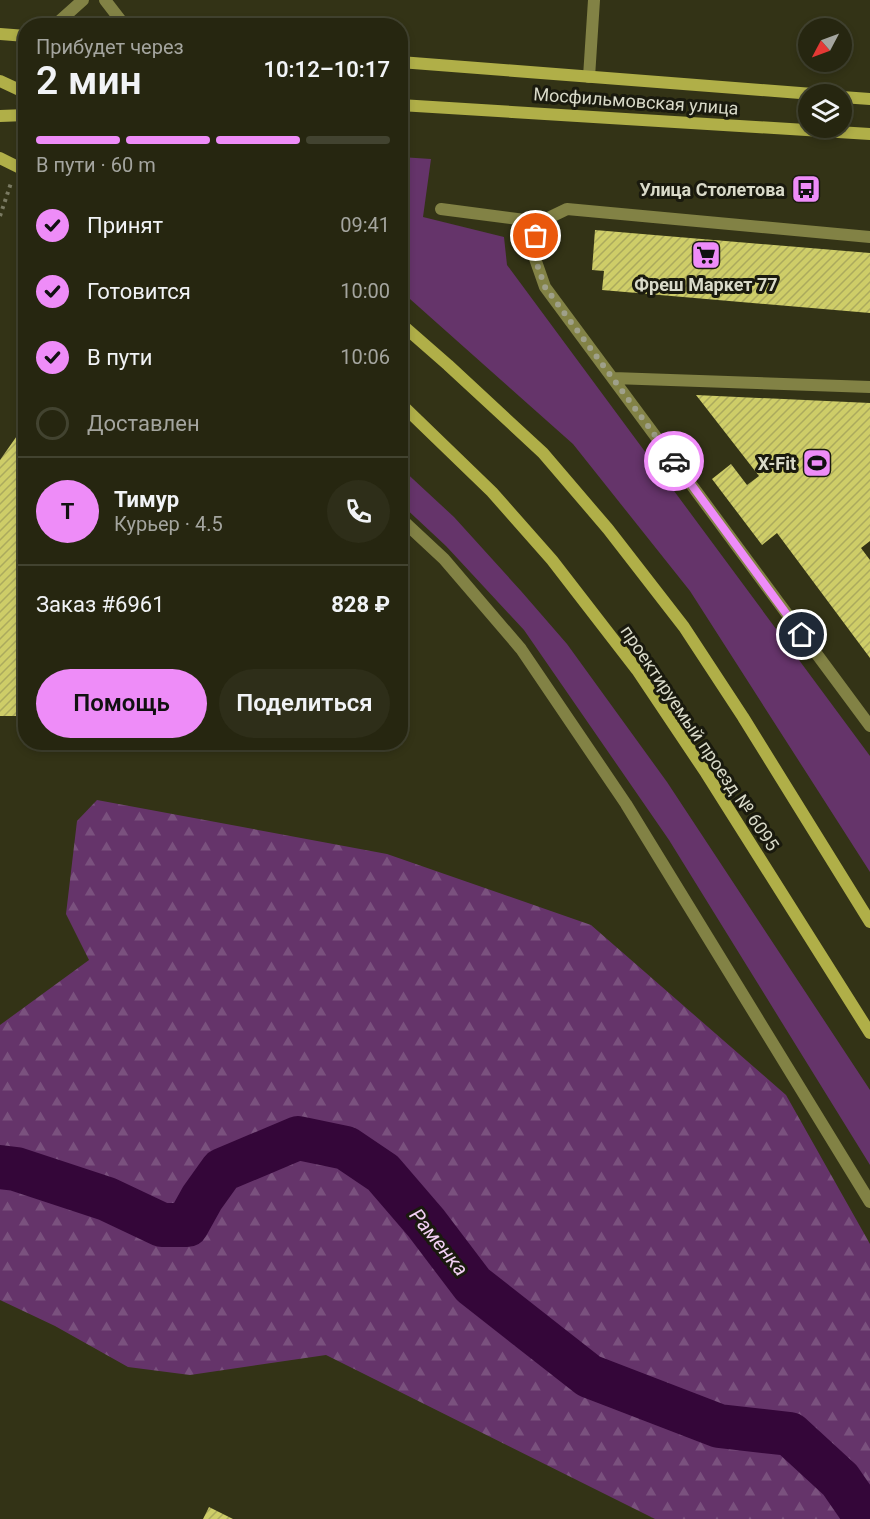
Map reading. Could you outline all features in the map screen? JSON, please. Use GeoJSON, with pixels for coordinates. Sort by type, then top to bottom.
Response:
{"type":"FeatureCollection","features":[{"type":"Feature","properties":{"kind":"main road"},"geometry":{"type":"LineString","coordinates":[[0,34],[18,35]]}},
{"type":"Feature","properties":{"kind":"main road","name":"Мосфильмовская улица"},"geometry":{"type":"LineString","coordinates":[[408,63],[798,93]]}},
{"type":"Feature","properties":{"kind":"main road"},"geometry":{"type":"LineString","coordinates":[[0,81],[18,89]]}},
{"type":"Feature","properties":{"kind":"main road"},"geometry":{"type":"LineString","coordinates":[[852,98],[870,99]]}},
{"type":"Feature","properties":{"kind":"main road","name":"Мосфильмовская улица"},"geometry":{"type":"LineString","coordinates":[[408,106],[870,134]]}},
{"type":"Feature","properties":{"kind":"main road"},"geometry":{"type":"LineString","coordinates":[[0,116],[18,115]]}},
{"type":"Feature","properties":{"kind":"main road"},"geometry":{"type":"LineString","coordinates":[[0,158],[18,167]]}},
{"type":"Feature","properties":{"kind":"main road"},"geometry":{"type":"LineString","coordinates":[[408,330],[543,453],[609,529],[697,647],[749,726],[870,922]]}},
{"type":"Feature","properties":{"kind":"main road","name":"проектируемый проезд № 6095"},"geometry":{"type":"LineString","coordinates":[[408,411],[492,492],[552,560],[637,670],[706,773],[870,1033]]}},
{"type":"Feature","properties":{"kind":"street"},"geometry":{"type":"LineString","coordinates":[[63,18],[83,0]]}},
{"type":"Feature","properties":{"kind":"street"},"geometry":{"type":"LineString","coordinates":[[105,0],[119,18]]}},
{"type":"Feature","properties":{"kind":"street"},"geometry":{"type":"LineString","coordinates":[[589,77],[594,0]]}},
{"type":"Feature","properties":{"kind":"street"},"geometry":{"type":"LineString","coordinates":[[441,209],[540,222],[567,209],[870,237]]}},
{"type":"Feature","properties":{"kind":"street"},"geometry":{"type":"LineString","coordinates":[[540,222],[532,250],[545,287],[870,726]]}},
{"type":"Feature","properties":{"kind":"street"},"geometry":{"type":"LineString","coordinates":[[613,378],[870,387]]}},
{"type":"Feature","properties":{"kind":"street"},"geometry":{"type":"LineString","coordinates":[[408,525],[444,558],[521,649],[626,804],[870,1202]]}},
{"type":"Feature","properties":{"kind":"path"},"geometry":{"type":"LineString","coordinates":[[0,216],[11,183]]}},
{"type":"Feature","properties":{"kind":"green space"},"geometry":{"type":"Polygon","coordinates":[[[408,157],[431,159],[423,217],[504,237],[507,265],[870,756],[870,872],[690,591],[573,444],[408,297],[408,157]]]}},
{"type":"Feature","properties":{"kind":"green space"},"geometry":{"type":"Polygon","coordinates":[[[408,474],[454,517],[567,644],[667,782],[870,1090],[870,1165],[669,840],[524,630],[446,546],[408,511],[408,474]]]}},
{"type":"Feature","properties":{"kind":"green space"},"geometry":{"type":"Polygon","coordinates":[[[97,800],[387,854],[591,925],[786,1095],[870,1244],[870,1519],[655,1519],[326,1355],[190,1375],[128,1367],[55,1326],[0,1300],[0,1025],[89,960],[66,914],[77,821],[97,800]]]}},
{"type":"Feature","properties":{"kind":"building"},"geometry":{"type":"Polygon","coordinates":[[[595,230],[870,253],[870,313],[602,290],[604,271],[592,270],[595,230]]]}},
{"type":"Feature","properties":{"kind":"building"},"geometry":{"type":"Polygon","coordinates":[[[696,395],[870,403],[870,541],[861,548],[870,560],[870,658],[777,533],[762,545],[712,479],[731,464],[747,485],[759,476],[696,395]]]}},
{"type":"Feature","properties":{"kind":"building"},"geometry":{"type":"Polygon","coordinates":[[[18,434],[18,716],[0,716],[0,460],[18,434]]]}},
{"type":"Feature","properties":{"kind":"building"},"geometry":{"type":"Polygon","coordinates":[[[209,1507],[233,1519],[203,1519],[209,1507]]]}},
{"type":"Feature","properties":{"kind":"waterway","name":"Раменка"},"geometry":{"type":"LineString","coordinates":[[0,1167],[16,1169],[107,1199],[162,1225],[187,1225],[202,1198],[222,1170],[298,1138],[346,1148],[383,1173],[426,1223],[473,1285],[589,1376],[719,1426],[790,1434],[840,1480],[867,1519]]}},
{"type":"Feature","properties":{"kind":"way so far"},"geometry":{"type":"LineString","coordinates":[[536,236],[532,250],[545,287],[674,461]]}},
{"type":"Feature","properties":{"kind":"place","name":"Улица Столетова"},"geometry":{"type":"Point","coordinates":[806,189]}},
{"type":"Feature","properties":{"kind":"place","name":"Фреш Маркет 77"},"geometry":{"type":"Point","coordinates":[706,255]}},
{"type":"Feature","properties":{"kind":"place","name":"X-Fit"},"geometry":{"type":"Point","coordinates":[817,463]}},
{"type":"Feature","properties":{"kind":"route"},"geometry":{"type":"LineString","coordinates":[[674,461],[802,635]]}}]}
